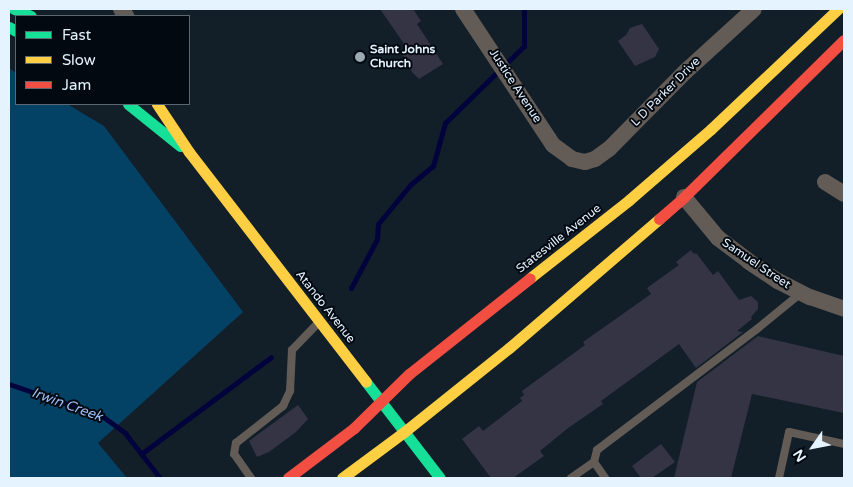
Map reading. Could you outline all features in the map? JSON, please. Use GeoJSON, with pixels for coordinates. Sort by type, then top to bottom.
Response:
{"type":"FeatureCollection","features":[{"type":"Feature","properties":{"kind":"main road"},"geometry":{"type":"LineString","coordinates":[[14,9],[29,15]]}},
{"type":"Feature","properties":{"kind":"main road","name":"Statesville Avenue"},"geometry":{"type":"LineString","coordinates":[[288,478],[354,428],[409,374],[629,200],[711,129],[827,12]]}},
{"type":"Feature","properties":{"kind":"main road"},"geometry":{"type":"LineString","coordinates":[[342,478],[404,432],[509,348],[684,197],[844,40]]}},
{"type":"Feature","properties":{"kind":"main road","name":"Atando Avenue"},"geometry":{"type":"LineString","coordinates":[[129,105],[150,124],[189,152]]}},
{"type":"Feature","properties":{"kind":"main road","name":"Atando Avenue"},"geometry":{"type":"LineString","coordinates":[[157,105],[163,110],[189,152],[440,478]]}},
{"type":"Feature","properties":{"kind":"street","name":"Justice Avenue"},"geometry":{"type":"LineString","coordinates":[[463,9],[553,145],[572,159]]}},
{"type":"Feature","properties":{"kind":"street","name":"L D Parker Drive"},"geometry":{"type":"LineString","coordinates":[[572,159],[584,162],[595,159],[609,150],[685,72],[754,9]]}},
{"type":"Feature","properties":{"kind":"street"},"geometry":{"type":"LineString","coordinates":[[825,182],[844,194]]}},
{"type":"Feature","properties":{"kind":"street","name":"Samuel Street"},"geometry":{"type":"LineString","coordinates":[[684,197],[718,238],[778,281],[801,293],[844,309]]}},
{"type":"Feature","properties":{"kind":"lane"},"geometry":{"type":"LineString","coordinates":[[571,478],[594,462],[597,450],[757,329],[801,293]]}},
{"type":"Feature","properties":{"kind":"lane"},"geometry":{"type":"LineString","coordinates":[[251,478],[234,454],[236,443],[283,406],[290,391],[292,350],[319,322]]}},
{"type":"Feature","properties":{"kind":"lane"},"geometry":{"type":"LineString","coordinates":[[779,478],[789,432],[844,444]]}},
{"type":"Feature","properties":{"kind":"lane"},"geometry":{"type":"LineString","coordinates":[[594,462],[605,478]]}},
{"type":"Feature","properties":{"kind":"shaded area"},"geometry":{"type":"Polygon","coordinates":[[[9,68],[15,72],[15,105],[69,105],[104,126],[243,312],[98,443],[127,478],[9,478],[9,68]]]}},
{"type":"Feature","properties":{"kind":"building"},"geometry":{"type":"Polygon","coordinates":[[[380,9],[413,9],[421,21],[417,24],[443,64],[419,79],[412,72],[403,55],[409,51],[380,9]]]}},
{"type":"Feature","properties":{"kind":"building"},"geometry":{"type":"Polygon","coordinates":[[[642,24],[659,49],[655,57],[635,66],[618,41],[626,35],[630,28],[642,24]]]}},
{"type":"Feature","properties":{"kind":"building"},"geometry":{"type":"Polygon","coordinates":[[[691,250],[694,254],[696,253],[713,275],[718,271],[739,300],[751,296],[758,302],[758,309],[751,317],[752,319],[737,331],[743,332],[696,368],[679,344],[601,401],[603,404],[568,428],[540,451],[544,456],[513,478],[491,478],[462,439],[479,426],[483,431],[522,401],[520,398],[524,395],[522,391],[585,345],[583,342],[651,294],[647,288],[679,265],[676,262],[691,250]]]}},
{"type":"Feature","properties":{"kind":"building"},"geometry":{"type":"Polygon","coordinates":[[[758,336],[844,356],[844,413],[752,394],[731,478],[674,478],[697,382],[758,336]]]}},
{"type":"Feature","properties":{"kind":"building"},"geometry":{"type":"Polygon","coordinates":[[[298,405],[308,419],[296,432],[269,452],[257,457],[249,441],[298,405]]]}},
{"type":"Feature","properties":{"kind":"building"},"geometry":{"type":"Polygon","coordinates":[[[661,444],[675,462],[652,478],[641,478],[632,466],[661,444]]]}},
{"type":"Feature","properties":{"kind":"waterway"},"geometry":{"type":"LineString","coordinates":[[351,288],[377,239],[378,224],[410,185],[433,166],[445,123],[524,46],[524,9]]}},
{"type":"Feature","properties":{"kind":"waterway"},"geometry":{"type":"LineString","coordinates":[[141,454],[271,357]]}},
{"type":"Feature","properties":{"kind":"waterway","name":"Irwin Creek"},"geometry":{"type":"LineString","coordinates":[[9,384],[102,416],[125,433],[160,478]]}},
{"type":"Feature","properties":{"kind":"traffic: fast"},"geometry":{"type":"LineString","coordinates":[[14,9],[29,15]]}},
{"type":"Feature","properties":{"kind":"traffic: fast"},"geometry":{"type":"LineString","coordinates":[[9,27],[15,30]]}},
{"type":"Feature","properties":{"kind":"traffic: fast"},"geometry":{"type":"LineString","coordinates":[[129,105],[180,146]]}},
{"type":"Feature","properties":{"kind":"traffic: fast"},"geometry":{"type":"LineString","coordinates":[[366,382],[440,478]]}},
{"type":"Feature","properties":{"kind":"traffic: slow"},"geometry":{"type":"LineString","coordinates":[[530,278],[629,200],[711,129],[838,9]]}},
{"type":"Feature","properties":{"kind":"traffic: slow"},"geometry":{"type":"LineString","coordinates":[[158,105],[189,152],[366,382]]}},
{"type":"Feature","properties":{"kind":"traffic: slow"},"geometry":{"type":"LineString","coordinates":[[342,478],[404,432],[509,348],[659,219]]}},
{"type":"Feature","properties":{"kind":"traffic: jam"},"geometry":{"type":"LineString","coordinates":[[659,219],[684,197],[844,40]]}},
{"type":"Feature","properties":{"kind":"traffic: jam"},"geometry":{"type":"LineString","coordinates":[[288,478],[354,428],[409,374],[530,278]]}},
{"type":"Feature","properties":{"kind":"place","name":"Saint Johns Church"},"geometry":{"type":"Point","coordinates":[360,57]}}]}
